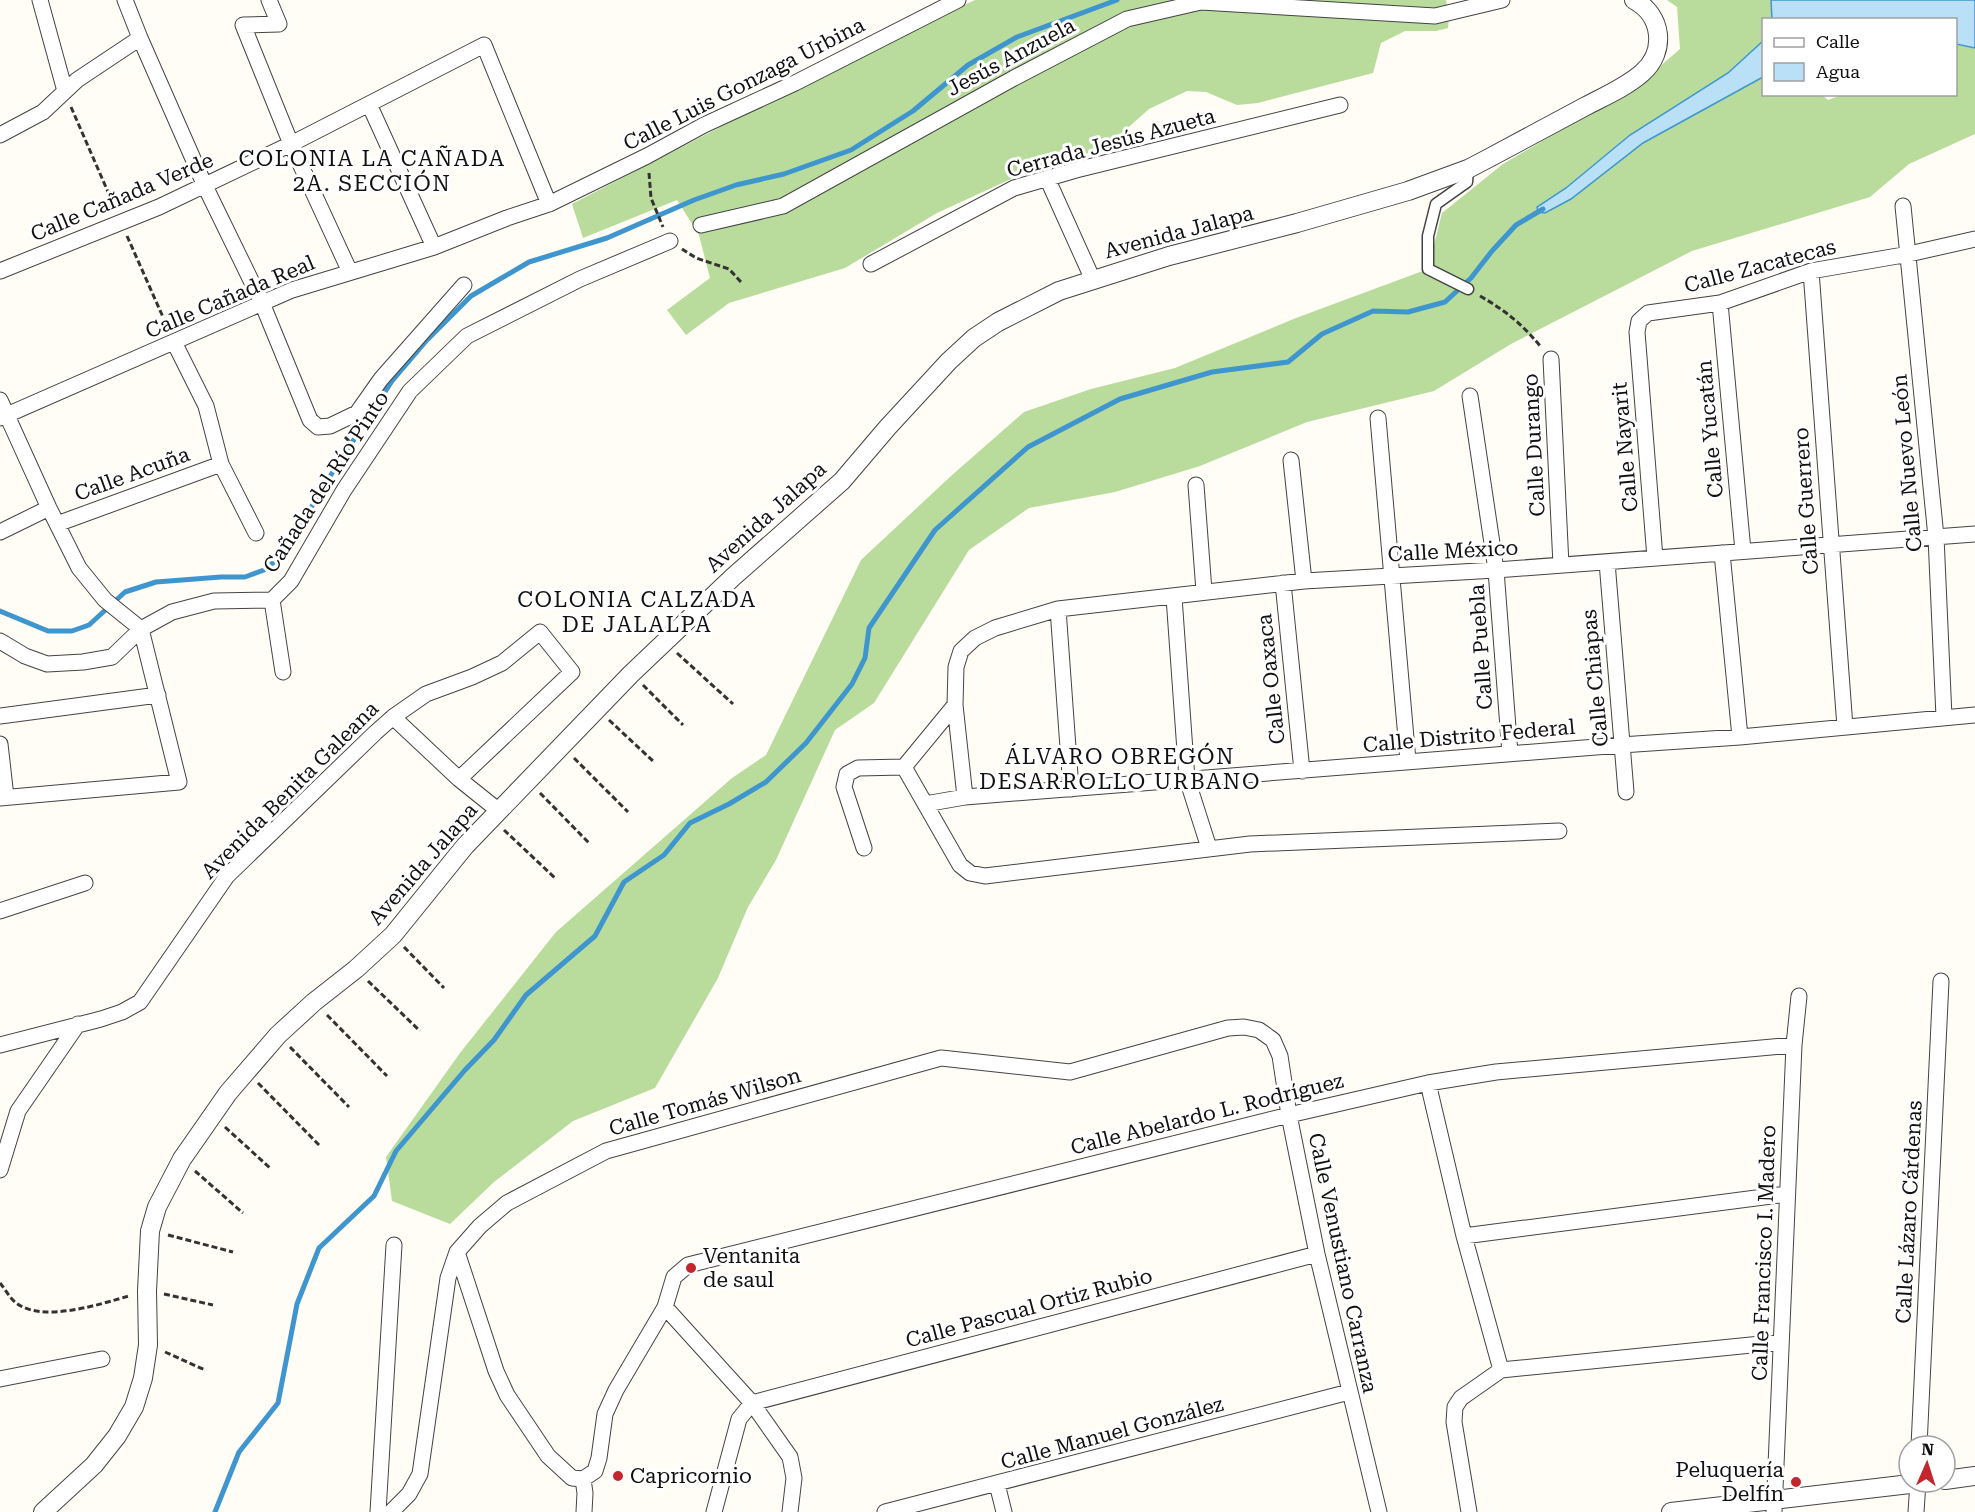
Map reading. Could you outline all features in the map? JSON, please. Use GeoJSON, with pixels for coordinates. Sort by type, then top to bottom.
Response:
{"type":"FeatureCollection","features":[{"type":"Feature","properties":{"kind":"street"},"geometry":{"type":"LineString","coordinates":[[40,0],[65,91]]}},
{"type":"Feature","properties":{"kind":"street"},"geometry":{"type":"LineString","coordinates":[[125,0],[205,186],[262,303],[309,420],[318,427],[334,424],[357,413],[381,379],[465,285]]}},
{"type":"Feature","properties":{"kind":"street"},"geometry":{"type":"LineString","coordinates":[[269,0],[279,24],[243,25],[291,144],[350,272]]}},
{"type":"Feature","properties":{"kind":"street","name":"Calle Luis Gonzaga Urbina"},"geometry":{"type":"LineString","coordinates":[[549,204],[958,0]]}},
{"type":"Feature","properties":{"kind":"street","name":"Jesús Anzuela"},"geometry":{"type":"LineString","coordinates":[[701,225],[783,206],[1014,78],[1127,20],[1201,2],[1435,16],[1502,0]]}},
{"type":"Feature","properties":{"kind":"street","name":"Avenida Jalapa"},"geometry":{"type":"LineString","coordinates":[[43,1512],[94,1466],[117,1436],[134,1407],[143,1378],[148,1345],[147,1291],[150,1231],[158,1207],[182,1159],[228,1093],[278,1035],[393,935],[455,857],[631,674],[745,567],[842,481],[949,361],[974,338],[998,322],[1059,291],[1169,256],[1386,197],[1468,169],[1642,73],[1653,59],[1658,42],[1657,24],[1644,6],[1634,0]]}},
{"type":"Feature","properties":{"kind":"street"},"geometry":{"type":"LineString","coordinates":[[0,135],[43,112],[77,80],[140,38]]}},
{"type":"Feature","properties":{"kind":"street","name":"Calle Cañada Verde"},"geometry":{"type":"LineString","coordinates":[[0,271],[205,186],[484,45],[549,204]]}},
{"type":"Feature","properties":{"kind":"street"},"geometry":{"type":"LineString","coordinates":[[369,104],[434,247]]}},
{"type":"Feature","properties":{"kind":"street","name":"Cerrada Jesús Azueta"},"geometry":{"type":"LineString","coordinates":[[871,264],[1014,188],[1047,177],[1340,105]]}},
{"type":"Feature","properties":{"kind":"street"},"geometry":{"type":"LineString","coordinates":[[1468,169],[1467,182],[1436,204],[1428,236],[1428,269],[1468,289]]}},
{"type":"Feature","properties":{"kind":"street"},"geometry":{"type":"LineString","coordinates":[[1047,177],[1093,280]]}},
{"type":"Feature","properties":{"kind":"street","name":"Calle Cañada Real"},"geometry":{"type":"LineString","coordinates":[[3,417],[292,290],[434,247],[549,204]]}},
{"type":"Feature","properties":{"kind":"street","name":"Calle Nuevo León"},"geometry":{"type":"LineString","coordinates":[[1903,206],[1935,537],[1944,717]]}},
{"type":"Feature","properties":{"kind":"street","name":"Calle Zacatecas"},"geometry":{"type":"LineString","coordinates":[[1636,332],[1639,321],[1648,313],[1720,303],[1811,271],[1909,254],[1975,239]]}},
{"type":"Feature","properties":{"kind":"street","name":"Cañada del Río Pinto"},"geometry":{"type":"LineString","coordinates":[[0,641],[26,656],[47,664],[83,662],[112,657],[140,629],[172,612],[214,601],[272,600],[291,581],[364,458],[410,391],[467,336],[569,284],[669,241]]}},
{"type":"Feature","properties":{"kind":"street","name":"Calle Guerrero"},"geometry":{"type":"LineString","coordinates":[[1811,271],[1845,727]]}},
{"type":"Feature","properties":{"kind":"street","name":"Calle Yucatán"},"geometry":{"type":"LineString","coordinates":[[1720,303],[1743,551]]}},
{"type":"Feature","properties":{"kind":"street","name":"Calle Nayarit"},"geometry":{"type":"LineString","coordinates":[[1636,332],[1655,558]]}},
{"type":"Feature","properties":{"kind":"street"},"geometry":{"type":"LineString","coordinates":[[174,342],[206,406],[221,464],[256,533]]}},
{"type":"Feature","properties":{"kind":"street","name":"Calle Durango"},"geometry":{"type":"LineString","coordinates":[[1551,359],[1561,565]]}},
{"type":"Feature","properties":{"kind":"street","name":"Calle Puebla"},"geometry":{"type":"LineString","coordinates":[[1470,396],[1496,570],[1510,754]]}},
{"type":"Feature","properties":{"kind":"street"},"geometry":{"type":"LineString","coordinates":[[0,400],[3,417],[83,574],[105,600],[140,629],[179,782],[3,797],[0,744]]}},
{"type":"Feature","properties":{"kind":"street"},"geometry":{"type":"LineString","coordinates":[[1378,418],[1408,762]]}},
{"type":"Feature","properties":{"kind":"street"},"geometry":{"type":"LineString","coordinates":[[1291,460],[1304,581]]}},
{"type":"Feature","properties":{"kind":"street","name":"Calle Acuña"},"geometry":{"type":"LineString","coordinates":[[57,524],[221,464]]}},
{"type":"Feature","properties":{"kind":"street"},"geometry":{"type":"LineString","coordinates":[[1196,484],[1204,591]]}},
{"type":"Feature","properties":{"kind":"street","name":"Calle Acuña"},"geometry":{"type":"LineString","coordinates":[[0,532],[49,508]]}},
{"type":"Feature","properties":{"kind":"street","name":"Calle México"},"geometry":{"type":"LineString","coordinates":[[955,705],[956,668],[961,651],[975,638],[995,628],[1058,609],[1304,581],[1496,570],[1975,534]]}},
{"type":"Feature","properties":{"kind":"street"},"geometry":{"type":"LineString","coordinates":[[1722,553],[1740,737]]}},
{"type":"Feature","properties":{"kind":"street","name":"Calle Chiapas"},"geometry":{"type":"LineString","coordinates":[[1606,562],[1626,792]]}},
{"type":"Feature","properties":{"kind":"street","name":"Calle Oaxaca"},"geometry":{"type":"LineString","coordinates":[[1283,583],[1302,771]]}},
{"type":"Feature","properties":{"kind":"street"},"geometry":{"type":"LineString","coordinates":[[1174,597],[1187,779],[1209,848]]}},
{"type":"Feature","properties":{"kind":"street"},"geometry":{"type":"LineString","coordinates":[[272,600],[283,672]]}},
{"type":"Feature","properties":{"kind":"street"},"geometry":{"type":"LineString","coordinates":[[1058,609],[1071,789]]}},
{"type":"Feature","properties":{"kind":"street","name":"Avenida Benita Galeana"},"geometry":{"type":"LineString","coordinates":[[0,1045],[122,1012],[140,1002],[227,876],[393,717],[426,694],[472,677],[501,663],[540,632],[572,672],[459,779]]}},
{"type":"Feature","properties":{"kind":"street"},"geometry":{"type":"LineString","coordinates":[[0,716],[158,695]]}},
{"type":"Feature","properties":{"kind":"street"},"geometry":{"type":"LineString","coordinates":[[864,848],[844,787],[847,774],[858,768],[904,766],[955,705]]}},
{"type":"Feature","properties":{"kind":"street"},"geometry":{"type":"LineString","coordinates":[[955,705],[965,797]]}},
{"type":"Feature","properties":{"kind":"street","name":"Calle Distrito Federal"},"geometry":{"type":"LineString","coordinates":[[925,804],[965,797],[1740,737],[1975,715]]}},
{"type":"Feature","properties":{"kind":"street"},"geometry":{"type":"LineString","coordinates":[[393,717],[496,814]]}},
{"type":"Feature","properties":{"kind":"street"},"geometry":{"type":"LineString","coordinates":[[904,766],[960,864],[970,873],[985,876],[1250,844],[1559,831]]}},
{"type":"Feature","properties":{"kind":"street"},"geometry":{"type":"LineString","coordinates":[[0,912],[85,884]]}},
{"type":"Feature","properties":{"kind":"street","name":"Calle Lázaro Cárdenas"},"geometry":{"type":"LineString","coordinates":[[1920,1434],[1941,981]]}},
{"type":"Feature","properties":{"kind":"street","name":"Calle Francisco I. Madero"},"geometry":{"type":"LineString","coordinates":[[1775,1506],[1794,1045],[1799,996]]}},
{"type":"Feature","properties":{"kind":"street"},"geometry":{"type":"LineString","coordinates":[[0,1170],[18,1111],[78,1024]]}},
{"type":"Feature","properties":{"kind":"street","name":"Calle Tomás Wilson"},"geometry":{"type":"LineString","coordinates":[[391,1512],[409,1494],[420,1474],[446,1288],[457,1252],[480,1226],[507,1203],[606,1151],[941,1058],[1070,1072],[1228,1028],[1244,1027],[1259,1030]]}},
{"type":"Feature","properties":{"kind":"street","name":"Calle Venustiano Carranza"},"geometry":{"type":"LineString","coordinates":[[1259,1030],[1273,1040],[1280,1056],[1289,1115],[1317,1254],[1379,1512]]}},
{"type":"Feature","properties":{"kind":"street","name":"Calle Abelardo L. Rodríguez"},"geometry":{"type":"LineString","coordinates":[[584,1479],[595,1471],[605,1414],[616,1390],[665,1306],[674,1277],[688,1265],[1289,1115],[1428,1083],[1496,1072],[1794,1045]]}},
{"type":"Feature","properties":{"kind":"street"},"geometry":{"type":"LineString","coordinates":[[1428,1083],[1464,1236],[1501,1370]]}},
{"type":"Feature","properties":{"kind":"street"},"geometry":{"type":"LineString","coordinates":[[1464,1236],[1787,1194]]}},
{"type":"Feature","properties":{"kind":"street"},"geometry":{"type":"LineString","coordinates":[[378,1512],[394,1245]]}},
{"type":"Feature","properties":{"kind":"street"},"geometry":{"type":"LineString","coordinates":[[457,1252],[496,1371],[507,1395],[548,1456],[572,1478],[584,1479],[584,1512]]}},
{"type":"Feature","properties":{"kind":"street","name":"Calle Pascual Ortiz Rubio"},"geometry":{"type":"LineString","coordinates":[[752,1403],[1317,1254]]}},
{"type":"Feature","properties":{"kind":"street"},"geometry":{"type":"LineString","coordinates":[[665,1306],[752,1403],[790,1457],[794,1478],[790,1512]]}},
{"type":"Feature","properties":{"kind":"street"},"geometry":{"type":"LineString","coordinates":[[1469,1512],[1454,1422],[1455,1407],[1461,1398],[1501,1370],[1781,1342]]}},
{"type":"Feature","properties":{"kind":"street"},"geometry":{"type":"LineString","coordinates":[[0,1379],[102,1359]]}},
{"type":"Feature","properties":{"kind":"street","name":"Calle Manuel González"},"geometry":{"type":"LineString","coordinates":[[885,1512],[1349,1392]]}},
{"type":"Feature","properties":{"kind":"street"},"geometry":{"type":"LineString","coordinates":[[714,1512],[739,1419],[752,1403]]}},
{"type":"Feature","properties":{"kind":"street"},"geometry":{"type":"LineString","coordinates":[[1957,1478],[1975,1476]]}},
{"type":"Feature","properties":{"kind":"street"},"geometry":{"type":"LineString","coordinates":[[997,1484],[1004,1512]]}},
{"type":"Feature","properties":{"kind":"street"},"geometry":{"type":"LineString","coordinates":[[1671,1512],[1775,1506],[1897,1486]]}},
{"type":"Feature","properties":{"kind":"street"},"geometry":{"type":"LineString","coordinates":[[1916,1512],[1919,1494]]}},
{"type":"Feature","properties":{"kind":"path"},"geometry":{"type":"LineString","coordinates":[[65,91],[174,342]]}},
{"type":"Feature","properties":{"kind":"path"},"geometry":{"type":"LineString","coordinates":[[647,156],[651,198],[660,222]]}},
{"type":"Feature","properties":{"kind":"path"},"geometry":{"type":"LineString","coordinates":[[696,258],[729,269],[741,282]]}},
{"type":"Feature","properties":{"kind":"path"},"geometry":{"type":"LineString","coordinates":[[1468,289],[1502,308],[1523,325],[1551,359]]}},
{"type":"Feature","properties":{"kind":"path"},"geometry":{"type":"LineString","coordinates":[[334,424],[364,458]]}},
{"type":"Feature","properties":{"kind":"path"},"geometry":{"type":"LineString","coordinates":[[665,641],[734,704]]}},
{"type":"Feature","properties":{"kind":"path"},"geometry":{"type":"LineString","coordinates":[[631,674],[683,725]]}},
{"type":"Feature","properties":{"kind":"path"},"geometry":{"type":"LineString","coordinates":[[597,709],[654,762]]}},
{"type":"Feature","properties":{"kind":"path"},"geometry":{"type":"LineString","coordinates":[[562,746],[628,812]]}},
{"type":"Feature","properties":{"kind":"path"},"geometry":{"type":"LineString","coordinates":[[528,781],[589,843]]}},
{"type":"Feature","properties":{"kind":"path"},"geometry":{"type":"LineString","coordinates":[[496,814],[555,878]]}},
{"type":"Feature","properties":{"kind":"path"},"geometry":{"type":"LineString","coordinates":[[393,935],[444,988]]}},
{"type":"Feature","properties":{"kind":"path"},"geometry":{"type":"LineString","coordinates":[[356,969],[420,1031]]}},
{"type":"Feature","properties":{"kind":"path"},"geometry":{"type":"LineString","coordinates":[[314,1002],[387,1076]]}},
{"type":"Feature","properties":{"kind":"path"},"geometry":{"type":"LineString","coordinates":[[278,1035],[349,1107]]}},
{"type":"Feature","properties":{"kind":"path"},"geometry":{"type":"LineString","coordinates":[[246,1071],[321,1147]]}},
{"type":"Feature","properties":{"kind":"path"},"geometry":{"type":"LineString","coordinates":[[213,1115],[270,1168]]}},
{"type":"Feature","properties":{"kind":"path"},"geometry":{"type":"LineString","coordinates":[[182,1159],[243,1213]]}},
{"type":"Feature","properties":{"kind":"path"},"geometry":{"type":"LineString","coordinates":[[150,1231],[233,1251]]}},
{"type":"Feature","properties":{"kind":"path"},"geometry":{"type":"LineString","coordinates":[[0,1283],[15,1302],[36,1312],[84,1309],[147,1291],[213,1305]]}},
{"type":"Feature","properties":{"kind":"path"},"geometry":{"type":"LineString","coordinates":[[148,1345],[205,1370]]}},
{"type":"Feature","properties":{"kind":"green space"},"geometry":{"type":"Polygon","coordinates":[[[975,0],[1446,0],[1449,17],[1448,28],[1436,31],[1405,31],[1381,43],[1373,73],[1258,103],[1237,105],[1206,92],[1187,91],[1149,109],[1104,149],[1037,167],[937,213],[845,268],[729,303],[686,335],[667,310],[710,278],[699,235],[677,200],[583,238],[572,204],[886,41],[975,0]]]}},
{"type":"Feature","properties":{"kind":"green space"},"geometry":{"type":"Polygon","coordinates":[[[1667,0],[1771,0],[1772,18],[1762,18],[1762,42],[1728,73],[1630,135],[1566,188],[1537,207],[1571,199],[1643,143],[1762,78],[1762,96],[1823,96],[1828,100],[1839,96],[1957,96],[1957,44],[1975,48],[1975,134],[1909,164],[1870,197],[1692,251],[1511,344],[1434,391],[1307,422],[1200,466],[1115,492],[1029,508],[969,550],[874,703],[835,730],[776,860],[748,907],[718,978],[655,1088],[573,1121],[494,1182],[450,1224],[392,1201],[386,1157],[460,1053],[556,932],[732,778],[766,755],[861,560],[951,476],[1024,412],[1091,389],[1175,368],[1296,318],[1428,269],[1442,213],[1503,164],[1641,83],[1680,49],[1677,7],[1667,0]]]}},
{"type":"Feature","properties":{"kind":"water"},"geometry":{"type":"Polygon","coordinates":[[[1771,0],[1975,0],[1975,48],[1957,44],[1957,18],[1772,18],[1771,0]]]}},
{"type":"Feature","properties":{"kind":"water"},"geometry":{"type":"Polygon","coordinates":[[[1762,42],[1762,78],[1643,143],[1571,199],[1545,213],[1538,212],[1537,207],[1566,188],[1630,135],[1728,73],[1762,42]]]}},
{"type":"Feature","properties":{"kind":"waterway"},"geometry":{"type":"LineString","coordinates":[[0,611],[48,631],[72,631],[89,625],[125,592],[156,582],[245,577],[264,570],[285,553],[323,487],[392,381],[427,340],[471,296],[529,262],[607,238],[694,200],[736,185],[784,174],[851,150],[913,111],[968,65],[1017,37],[1117,0]]}},
{"type":"Feature","properties":{"kind":"waterway"},"geometry":{"type":"LineString","coordinates":[[215,1512],[239,1452],[278,1403],[297,1304],[319,1248],[374,1196],[396,1151],[465,1070],[494,1040],[526,995],[595,936],[624,882],[664,855],[690,823],[766,782],[806,743],[852,684],[865,658],[869,628],[935,530],[1028,447],[1120,399],[1212,372],[1288,362],[1322,334],[1373,311],[1408,312],[1445,302],[1471,278],[1516,225],[1543,209]]}},
{"type":"Feature","properties":{"kind":"place","name":"Ventanita de saul"},"geometry":{"type":"Point","coordinates":[691,1268]}},
{"type":"Feature","properties":{"kind":"place","name":"Capricornio"},"geometry":{"type":"Point","coordinates":[618,1476]}},
{"type":"Feature","properties":{"kind":"place","name":"Peluquería Delfín"},"geometry":{"type":"Point","coordinates":[1796,1482]}},
{"type":"Feature","properties":{"kind":"district","name":"COLONIA LA CAÑADA 2A. SECCIÓN"},"geometry":{"type":"Point","coordinates":[372,170]}},
{"type":"Feature","properties":{"kind":"district","name":"COLONIA CALZADA DE JALALPA"},"geometry":{"type":"Point","coordinates":[637,612]}},
{"type":"Feature","properties":{"kind":"district","name":"ÁLVARO OBREGÓN DESARROLLO URBANO"},"geometry":{"type":"Point","coordinates":[1120,768]}}]}
